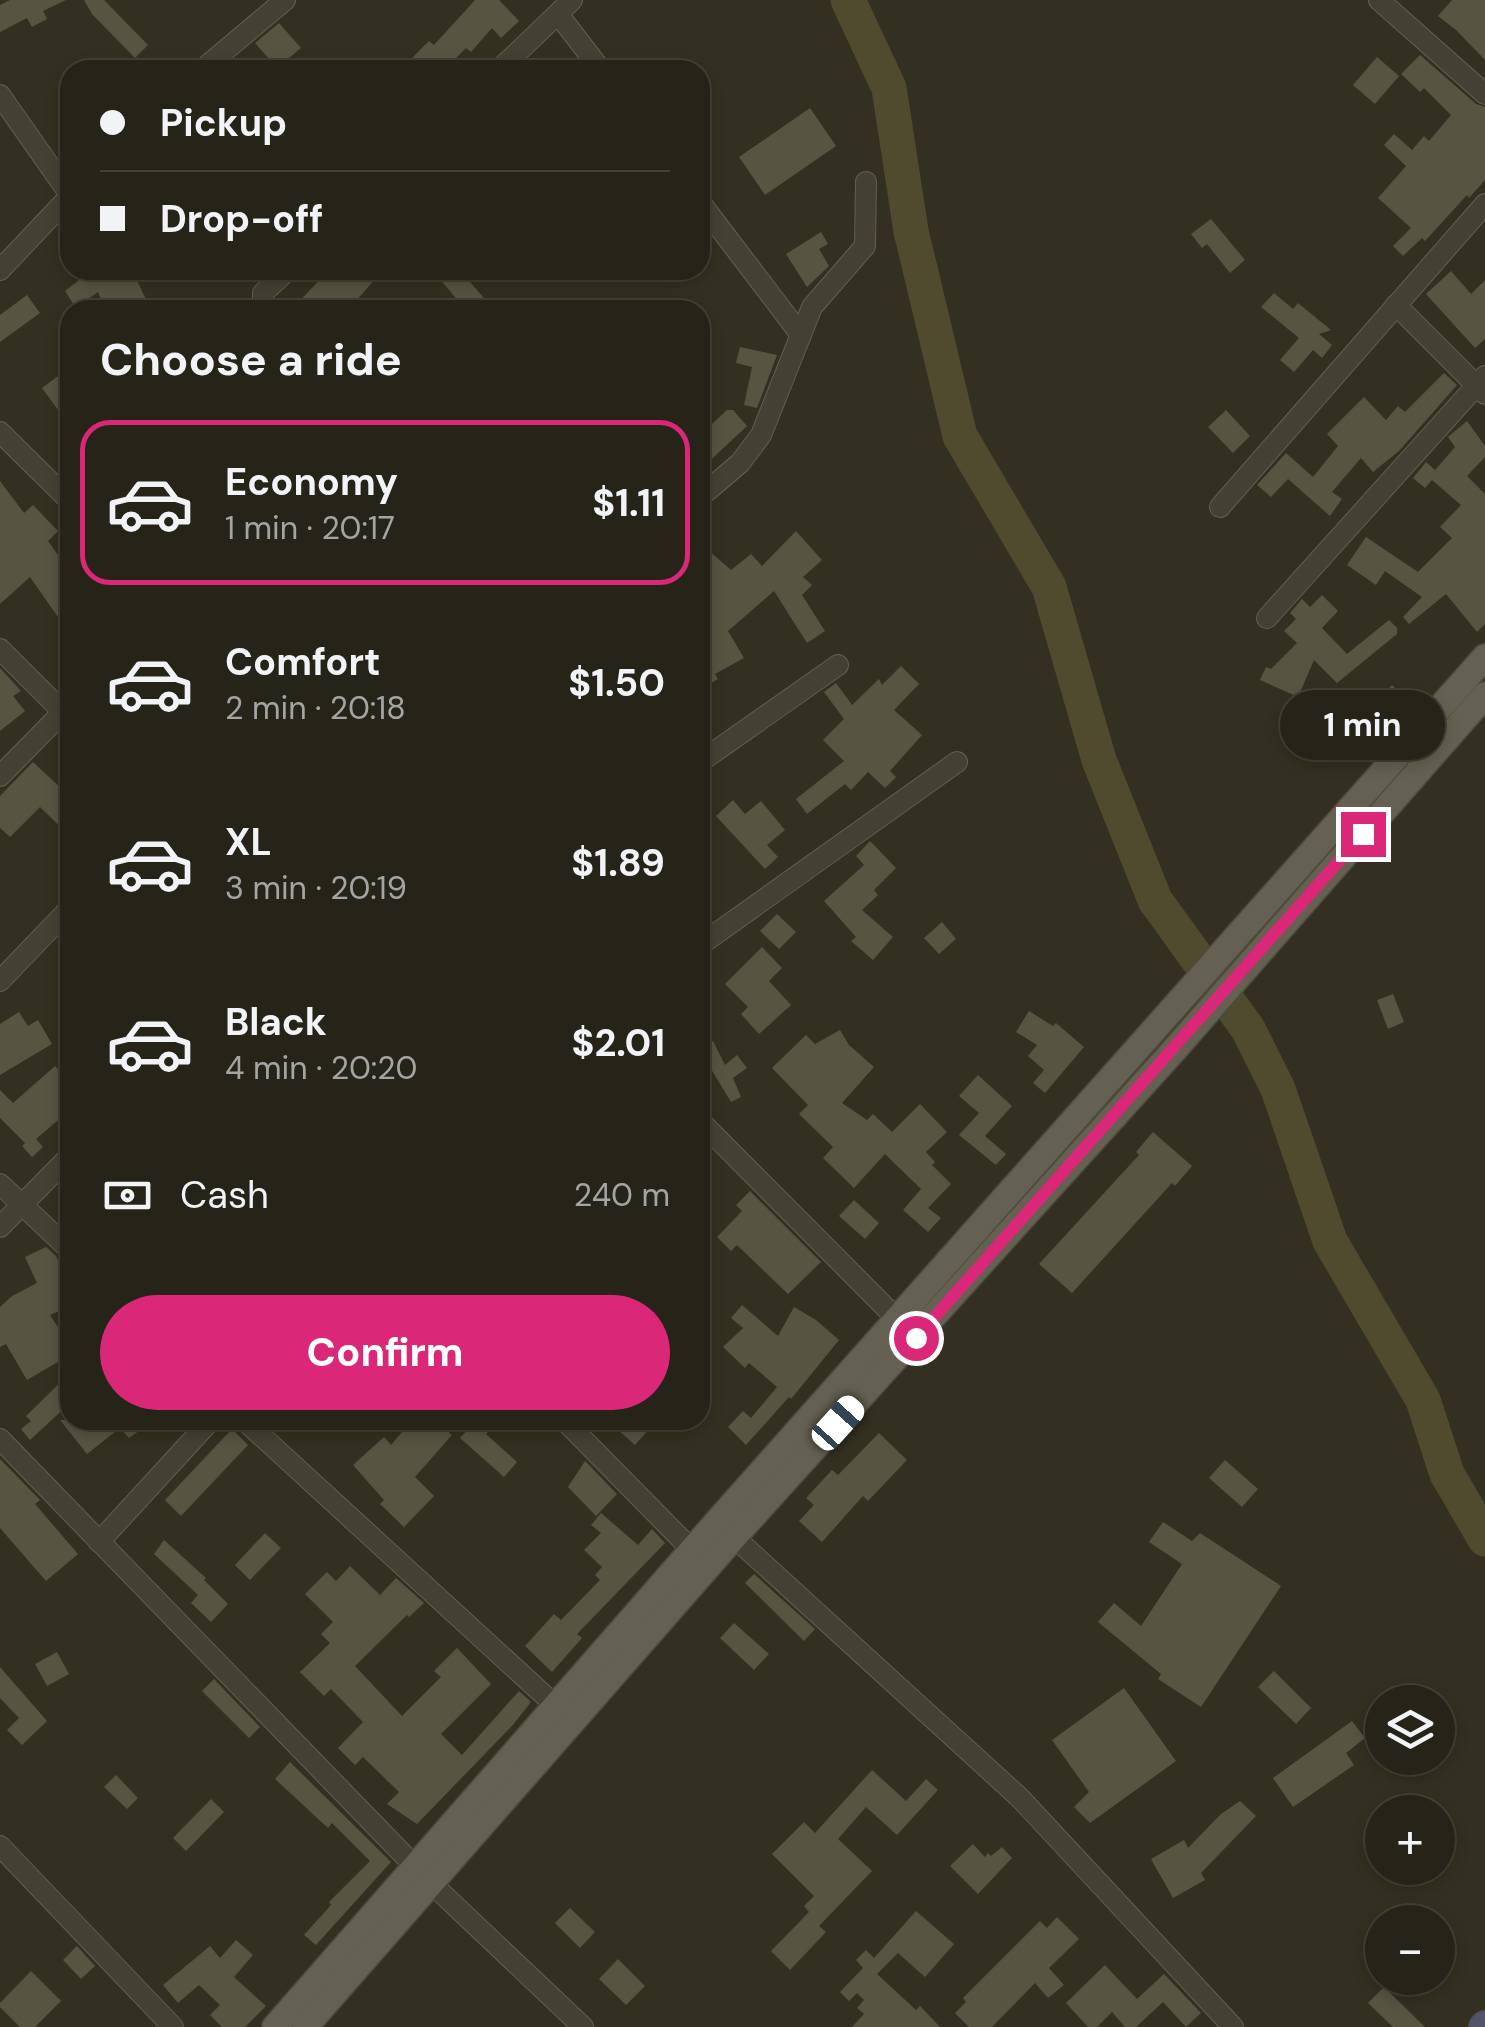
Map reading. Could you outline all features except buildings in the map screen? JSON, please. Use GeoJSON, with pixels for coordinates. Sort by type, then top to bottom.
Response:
{"type":"FeatureCollection","features":[{"type":"Feature","properties":{"kind":"main road"},"geometry":{"type":"LineString","coordinates":[[274,2027],[423,1875],[734,1537],[1155,1031],[1485,657]]}},
{"type":"Feature","properties":{"kind":"main road"},"geometry":{"type":"LineString","coordinates":[[305,2027],[556,1706],[692,1550],[1175,1049],[1485,694]]}},
{"type":"Feature","properties":{"kind":"street"},"geometry":{"type":"LineString","coordinates":[[214,60],[285,0]]}},
{"type":"Feature","properties":{"kind":"street"},"geometry":{"type":"LineString","coordinates":[[1388,3],[1485,94]]}},
{"type":"Feature","properties":{"kind":"street"},"geometry":{"type":"LineString","coordinates":[[509,60],[565,7],[594,60]]}},
{"type":"Feature","properties":{"kind":"street"},"geometry":{"type":"LineString","coordinates":[[0,95],[60,182]]}},
{"type":"Feature","properties":{"kind":"street"},"geometry":{"type":"LineString","coordinates":[[710,488],[740,463],[762,436],[812,307],[865,246],[866,182]]}},
{"type":"Feature","properties":{"kind":"street"},"geometry":{"type":"LineString","coordinates":[[1220,507],[1485,204]]}},
{"type":"Feature","properties":{"kind":"street"},"geometry":{"type":"LineString","coordinates":[[0,270],[60,207]]}},
{"type":"Feature","properties":{"kind":"street"},"geometry":{"type":"LineString","coordinates":[[710,215],[801,335]]}},
{"type":"Feature","properties":{"kind":"street"},"geometry":{"type":"LineString","coordinates":[[263,300],[263,293],[277,280]]}},
{"type":"Feature","properties":{"kind":"street"},"geometry":{"type":"LineString","coordinates":[[1268,618],[1482,385],[1396,305]]}},
{"type":"Feature","properties":{"kind":"street"},"geometry":{"type":"LineString","coordinates":[[0,432],[60,492]]}},
{"type":"Feature","properties":{"kind":"street"},"geometry":{"type":"LineString","coordinates":[[0,649],[60,710]]}},
{"type":"Feature","properties":{"kind":"street"},"geometry":{"type":"LineString","coordinates":[[710,755],[838,665]]}},
{"type":"Feature","properties":{"kind":"street"},"geometry":{"type":"LineString","coordinates":[[0,776],[60,721]]}},
{"type":"Feature","properties":{"kind":"street"},"geometry":{"type":"LineString","coordinates":[[710,938],[957,762]]}},
{"type":"Feature","properties":{"kind":"street"},"geometry":{"type":"LineString","coordinates":[[0,980],[60,918]]}},
{"type":"Feature","properties":{"kind":"street"},"geometry":{"type":"LineString","coordinates":[[710,1130],[906,1328]]}},
{"type":"Feature","properties":{"kind":"street"},"geometry":{"type":"LineString","coordinates":[[0,1228],[60,1166]]}},
{"type":"Feature","properties":{"kind":"street"},"geometry":{"type":"LineString","coordinates":[[0,1184],[60,1241]]}},
{"type":"Feature","properties":{"kind":"street"},"geometry":{"type":"LineString","coordinates":[[99,1542],[201,1430]]}},
{"type":"Feature","properties":{"kind":"street"},"geometry":{"type":"LineString","coordinates":[[255,1430],[556,1706]]}},
{"type":"Feature","properties":{"kind":"street"},"geometry":{"type":"LineString","coordinates":[[574,1430],[692,1550]]}},
{"type":"Feature","properties":{"kind":"street"},"geometry":{"type":"LineString","coordinates":[[0,1439],[423,1875],[583,2027]]}},
{"type":"Feature","properties":{"kind":"street"},"geometry":{"type":"LineString","coordinates":[[734,1537],[1020,1798],[1233,2027]]}},
{"type":"Feature","properties":{"kind":"street"},"geometry":{"type":"LineString","coordinates":[[0,1846],[173,2027]]}},
{"type":"Feature","properties":{"kind":"waterway"},"geometry":{"type":"LineString","coordinates":[[848,0],[889,88],[911,231],[960,436],[1049,587],[1099,760],[1155,900],[1248,1029],[1278,1089],[1330,1241],[1423,1400],[1447,1474],[1485,1539]]}},
{"type":"Feature","properties":{"kind":"route"},"geometry":{"type":"LineString","coordinates":[[916,1338],[1363,834]]}}]}
